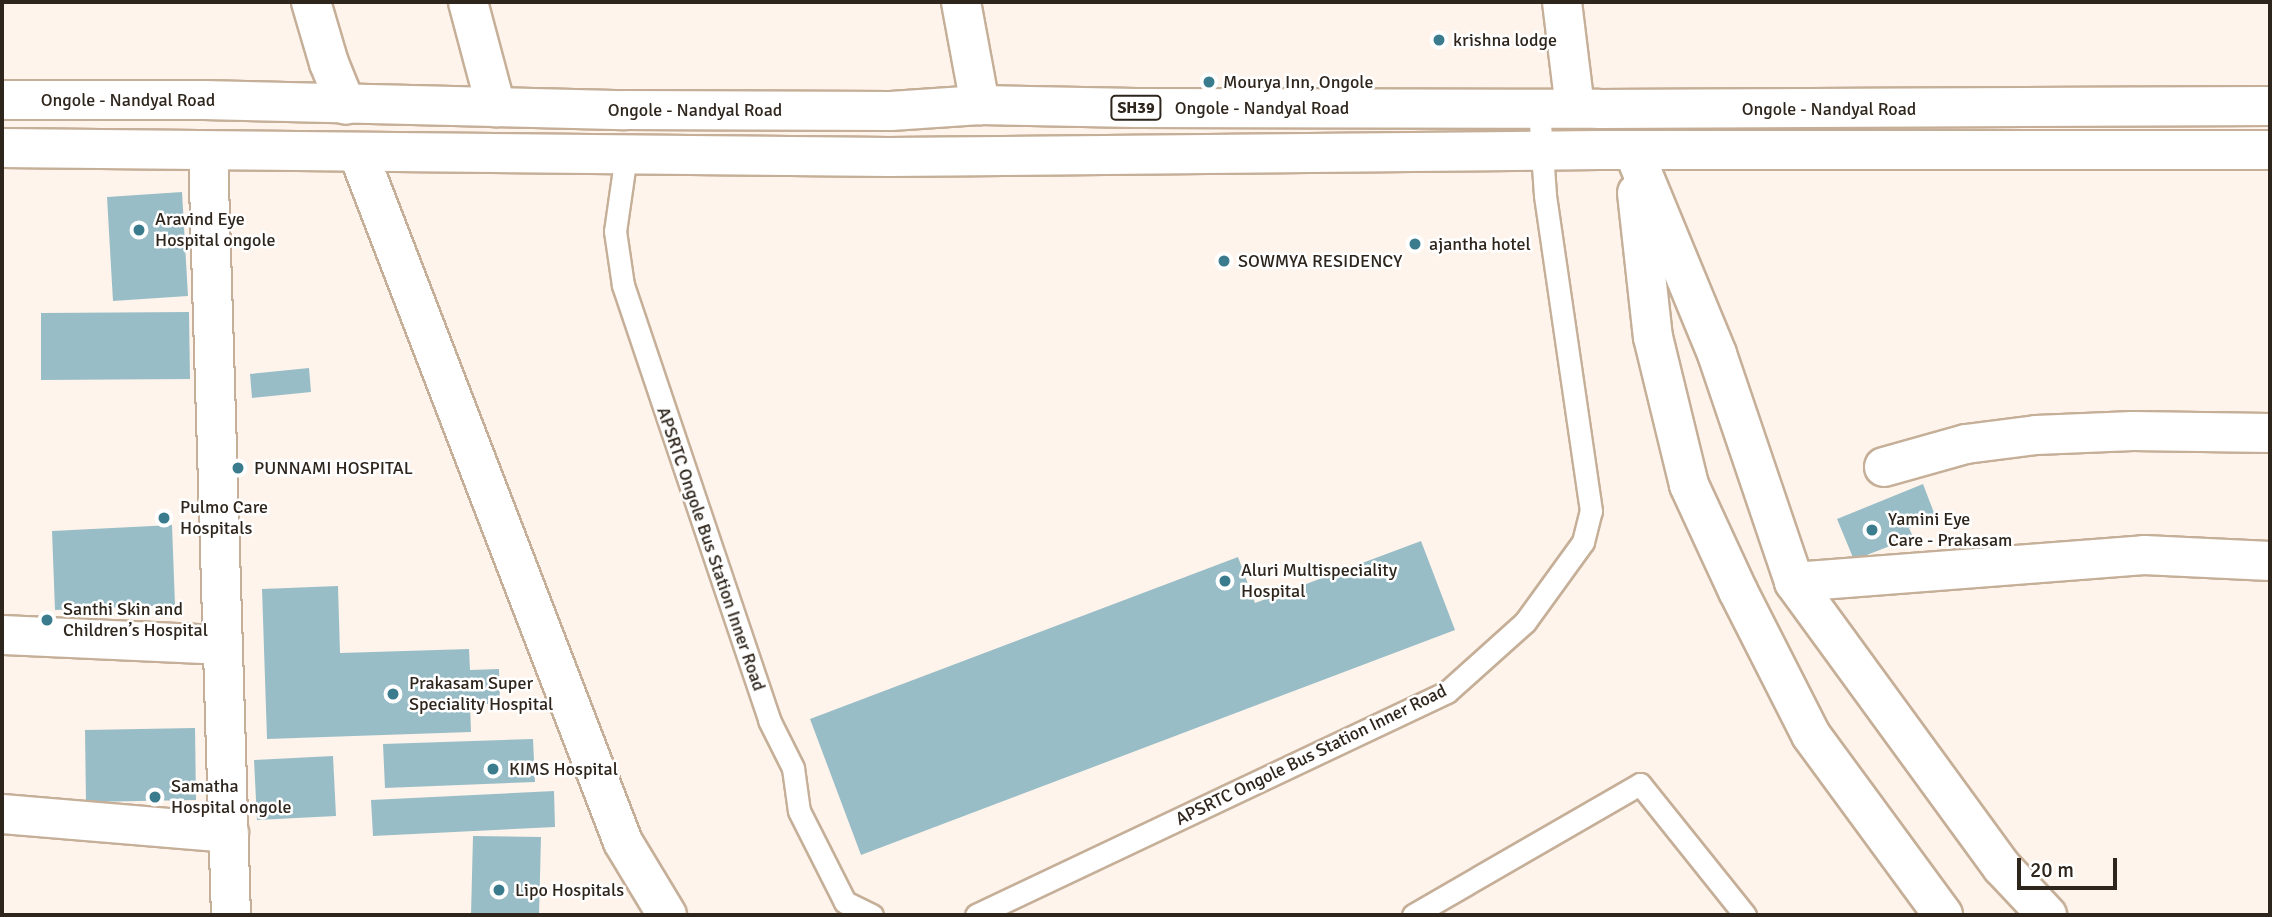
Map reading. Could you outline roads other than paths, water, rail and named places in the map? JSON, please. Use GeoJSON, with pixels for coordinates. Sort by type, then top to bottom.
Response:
{"type":"FeatureCollection","features":[{"type":"Feature","properties":{"kind":"street"},"geometry":{"type":"LineString","coordinates":[[311,2],[329,64],[346,104]]}},
{"type":"Feature","properties":{"kind":"street"},"geometry":{"type":"LineString","coordinates":[[468,2],[496,107]]}},
{"type":"Feature","properties":{"kind":"street"},"geometry":{"type":"LineString","coordinates":[[961,2],[980,105]]}},
{"type":"Feature","properties":{"kind":"street"},"geometry":{"type":"LineString","coordinates":[[1560,151],[1557,108],[1562,2]]}},
{"type":"Feature","properties":{"kind":"street","name":"Ongole - Nandyal Road"},"geometry":{"type":"LineString","coordinates":[[2,100],[204,100],[625,110],[891,111],[980,105],[1136,108],[2270,106]]}},
{"type":"Feature","properties":{"kind":"street"},"geometry":{"type":"LineString","coordinates":[[1631,108],[1653,337],[1689,485],[1738,591],[1811,735],[1943,915]]}},
{"type":"Feature","properties":{"kind":"street"},"geometry":{"type":"LineString","coordinates":[[625,110],[626,155]]}},
{"type":"Feature","properties":{"kind":"street"},"geometry":{"type":"LineString","coordinates":[[2,148],[889,157],[1633,150],[2270,150]]}},
{"type":"Feature","properties":{"kind":"street"},"geometry":{"type":"LineString","coordinates":[[1633,150],[1717,354],[1794,582],[2002,867],[2047,915]]}},
{"type":"Feature","properties":{"kind":"street"},"geometry":{"type":"LineString","coordinates":[[208,151],[231,915]]}},
{"type":"Feature","properties":{"kind":"street"},"geometry":{"type":"LineString","coordinates":[[358,153],[623,842],[667,915]]}},
{"type":"Feature","properties":{"kind":"street"},"geometry":{"type":"LineString","coordinates":[[1884,467],[1966,444],[2036,435],[2133,431],[2270,433]]}},
{"type":"Feature","properties":{"kind":"street"},"geometry":{"type":"LineString","coordinates":[[1794,582],[2144,555],[2270,561]]}},
{"type":"Feature","properties":{"kind":"street"},"geometry":{"type":"LineString","coordinates":[[2,635],[223,646]]}},
{"type":"Feature","properties":{"kind":"street"},"geometry":{"type":"LineString","coordinates":[[2,814],[229,833]]}},
{"type":"Feature","properties":{"kind":"lane","name":"APSRTC Ongole Bus Station Inner Road"},"geometry":{"type":"LineString","coordinates":[[976,915],[1447,692],[1525,622],[1583,542],[1591,511],[1552,249],[1560,151]]}},
{"type":"Feature","properties":{"kind":"lane","name":"APSRTC Ongole Bus Station Inner Road"},"geometry":{"type":"LineString","coordinates":[[626,155],[615,231],[623,285],[769,720],[793,768],[799,811],[845,902],[872,915]]}},
{"type":"Feature","properties":{"kind":"lane"},"geometry":{"type":"LineString","coordinates":[[1412,915],[1640,784],[1745,915]]}},
{"type":"Feature","properties":{"kind":"place","name":"krishna lodge"},"geometry":{"type":"Point","coordinates":[1439,40]}},
{"type":"Feature","properties":{"kind":"place","name":"Mourya Inn, Ongole"},"geometry":{"type":"Point","coordinates":[1209,82]}},
{"type":"Feature","properties":{"kind":"place","name":"Aravind Eye Hospital ongole"},"geometry":{"type":"Point","coordinates":[139,230]}},
{"type":"Feature","properties":{"kind":"place","name":"ajantha hotel"},"geometry":{"type":"Point","coordinates":[1415,244]}},
{"type":"Feature","properties":{"kind":"place","name":"SOWMYA RESIDENCY"},"geometry":{"type":"Point","coordinates":[1224,261]}},
{"type":"Feature","properties":{"kind":"place","name":"PUNNAMI HOSPITAL"},"geometry":{"type":"Point","coordinates":[238,468]}},
{"type":"Feature","properties":{"kind":"place","name":"Pulmo Care Hospitals"},"geometry":{"type":"Point","coordinates":[164,518]}},
{"type":"Feature","properties":{"kind":"place","name":"Yamini Eye Care - Prakasam"},"geometry":{"type":"Point","coordinates":[1872,530]}},
{"type":"Feature","properties":{"kind":"place","name":"Aluri Multispeciality Hospital"},"geometry":{"type":"Point","coordinates":[1225,581]}},
{"type":"Feature","properties":{"kind":"place","name":"Santhi Skin and Children’s Hospital"},"geometry":{"type":"Point","coordinates":[47,620]}},
{"type":"Feature","properties":{"kind":"place","name":"Prakasam Super Speciality Hospital"},"geometry":{"type":"Point","coordinates":[393,694]}},
{"type":"Feature","properties":{"kind":"place","name":"KIMS Hospital"},"geometry":{"type":"Point","coordinates":[493,769]}},
{"type":"Feature","properties":{"kind":"place","name":"Samatha Hospital ongole"},"geometry":{"type":"Point","coordinates":[155,797]}},
{"type":"Feature","properties":{"kind":"place","name":"Lipo Hospitals"},"geometry":{"type":"Point","coordinates":[499,890]}}]}
